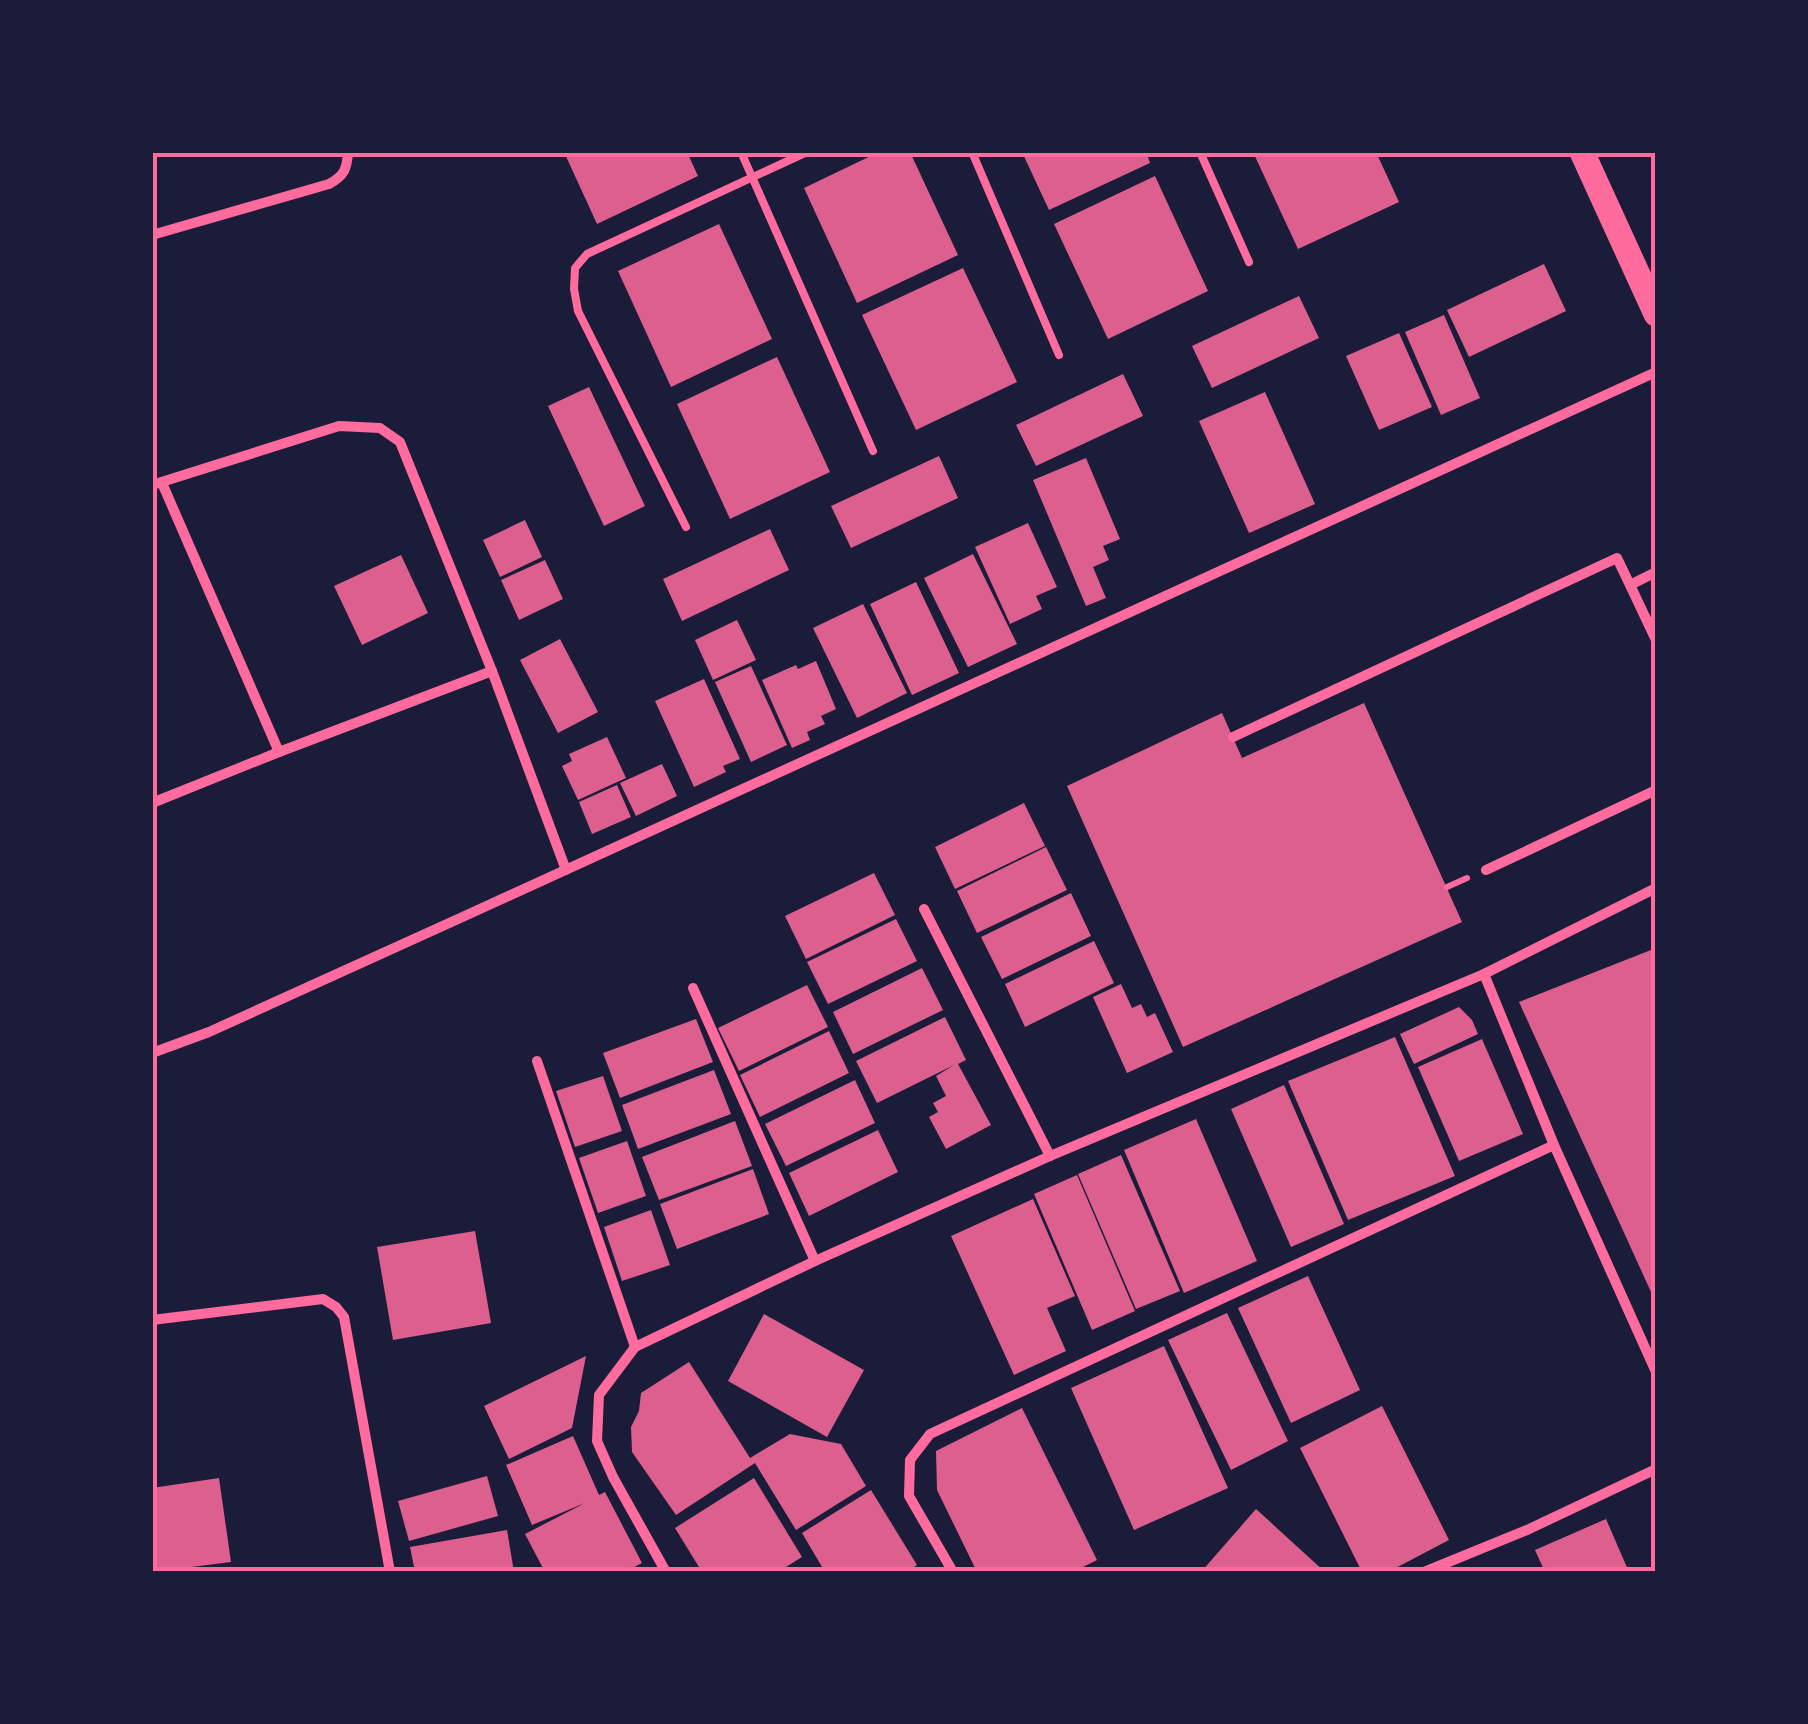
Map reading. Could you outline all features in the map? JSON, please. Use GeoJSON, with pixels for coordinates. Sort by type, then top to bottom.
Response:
{"type":"FeatureCollection","features":[{"type":"Feature","properties":{"kind":"main road"},"geometry":{"type":"LineString","coordinates":[[1582,152],[1656,314]]}},
{"type":"Feature","properties":{"kind":"street"},"geometry":{"type":"LineString","coordinates":[[152,235],[329,184],[347,168],[348,152]]}},
{"type":"Feature","properties":{"kind":"street"},"geometry":{"type":"LineString","coordinates":[[154,1050],[209,1032],[1656,372]]}},
{"type":"Feature","properties":{"kind":"street"},"geometry":{"type":"LineString","coordinates":[[279,752],[157,484],[339,426],[380,428],[400,442],[566,870]]}},
{"type":"Feature","properties":{"kind":"street"},"geometry":{"type":"LineString","coordinates":[[1233,737],[1617,558],[1656,640]]}},
{"type":"Feature","properties":{"kind":"street"},"geometry":{"type":"LineString","coordinates":[[1630,585],[1656,572]]}},
{"type":"Feature","properties":{"kind":"street"},"geometry":{"type":"LineString","coordinates":[[152,803],[492,671]]}},
{"type":"Feature","properties":{"kind":"street"},"geometry":{"type":"LineString","coordinates":[[1486,870],[1656,790]]}},
{"type":"Feature","properties":{"kind":"street"},"geometry":{"type":"LineString","coordinates":[[666,1572],[597,1440],[600,1395],[636,1347],[815,1261],[1050,1156],[1484,974],[1656,888]]}},
{"type":"Feature","properties":{"kind":"street"},"geometry":{"type":"LineString","coordinates":[[924,909],[1050,1156]]}},
{"type":"Feature","properties":{"kind":"street"},"geometry":{"type":"LineString","coordinates":[[1484,974],[1554,1144],[1656,1372]]}},
{"type":"Feature","properties":{"kind":"street"},"geometry":{"type":"LineString","coordinates":[[693,988],[815,1261]]}},
{"type":"Feature","properties":{"kind":"street"},"geometry":{"type":"LineString","coordinates":[[537,1061],[636,1347]]}},
{"type":"Feature","properties":{"kind":"street"},"geometry":{"type":"LineString","coordinates":[[953,1572],[909,1496],[910,1460],[930,1434],[1554,1144]]}},
{"type":"Feature","properties":{"kind":"street"},"geometry":{"type":"LineString","coordinates":[[152,1320],[322,1299],[336,1307],[344,1317],[390,1572]]}},
{"type":"Feature","properties":{"kind":"street"},"geometry":{"type":"LineString","coordinates":[[1424,1572],[1527,1530],[1656,1469]]}},
{"type":"Feature","properties":{"kind":"lane"},"geometry":{"type":"LineString","coordinates":[[741,152],[873,451]]}},
{"type":"Feature","properties":{"kind":"lane"},"geometry":{"type":"LineString","coordinates":[[686,527],[578,311],[575,268],[587,254],[807,152]]}},
{"type":"Feature","properties":{"kind":"lane"},"geometry":{"type":"LineString","coordinates":[[972,152],[1058,356]]}},
{"type":"Feature","properties":{"kind":"lane"},"geometry":{"type":"LineString","coordinates":[[1200,152],[1249,262]]}},
{"type":"Feature","properties":{"kind":"building"},"geometry":{"type":"Polygon","coordinates":[[[564,152],[687,152],[698,176],[597,224],[564,152]]]}},
{"type":"Feature","properties":{"kind":"building"},"geometry":{"type":"Polygon","coordinates":[[[879,152],[910,152],[958,255],[857,303],[804,188],[879,152]]]}},
{"type":"Feature","properties":{"kind":"building"},"geometry":{"type":"Polygon","coordinates":[[[1022,152],[1146,152],[1150,163],[1049,210],[1022,152]]]}},
{"type":"Feature","properties":{"kind":"building"},"geometry":{"type":"Polygon","coordinates":[[[1253,152],[1376,152],[1399,202],[1298,249],[1253,152]]]}},
{"type":"Feature","properties":{"kind":"building"},"geometry":{"type":"Polygon","coordinates":[[[1155,176],[1208,291],[1108,339],[1054,224],[1155,176]]]}},
{"type":"Feature","properties":{"kind":"building"},"geometry":{"type":"Polygon","coordinates":[[[719,224],[772,339],[671,387],[618,271],[719,224]]]}},
{"type":"Feature","properties":{"kind":"building"},"geometry":{"type":"Polygon","coordinates":[[[1544,264],[1566,311],[1469,357],[1447,310],[1544,264]]]}},
{"type":"Feature","properties":{"kind":"building"},"geometry":{"type":"Polygon","coordinates":[[[963,268],[1017,382],[916,430],[862,315],[963,268]]]}},
{"type":"Feature","properties":{"kind":"building"},"geometry":{"type":"Polygon","coordinates":[[[1299,296],[1319,338],[1212,388],[1192,346],[1299,296]]]}},
{"type":"Feature","properties":{"kind":"building"},"geometry":{"type":"Polygon","coordinates":[[[1444,315],[1480,398],[1441,415],[1405,332],[1444,315]]]}},
{"type":"Feature","properties":{"kind":"building"},"geometry":{"type":"Polygon","coordinates":[[[1399,333],[1432,407],[1379,430],[1346,356],[1399,333]]]}},
{"type":"Feature","properties":{"kind":"building"},"geometry":{"type":"Polygon","coordinates":[[[777,357],[830,472],[730,519],[677,404],[777,357]]]}},
{"type":"Feature","properties":{"kind":"building"},"geometry":{"type":"Polygon","coordinates":[[[1123,374],[1143,416],[1036,466],[1016,425],[1123,374]]]}},
{"type":"Feature","properties":{"kind":"building"},"geometry":{"type":"Polygon","coordinates":[[[589,387],[645,506],[604,526],[548,406],[589,387]]]}},
{"type":"Feature","properties":{"kind":"building"},"geometry":{"type":"Polygon","coordinates":[[[1265,392],[1315,504],[1249,533],[1199,421],[1265,392]]]}},
{"type":"Feature","properties":{"kind":"building"},"geometry":{"type":"Polygon","coordinates":[[[939,456],[958,498],[851,548],[831,506],[939,456]]]}},
{"type":"Feature","properties":{"kind":"building"},"geometry":{"type":"Polygon","coordinates":[[[1086,458],[1120,539],[1103,546],[1109,560],[1093,567],[1106,598],[1086,606],[1033,480],[1086,458]]]}},
{"type":"Feature","properties":{"kind":"building"},"geometry":{"type":"Polygon","coordinates":[[[525,520],[542,557],[500,577],[483,540],[525,520]]]}},
{"type":"Feature","properties":{"kind":"building"},"geometry":{"type":"Polygon","coordinates":[[[1028,523],[1057,587],[1036,596],[1042,609],[1010,624],[975,547],[1028,523]]]}},
{"type":"Feature","properties":{"kind":"building"},"geometry":{"type":"Polygon","coordinates":[[[770,529],[789,570],[682,621],[663,579],[770,529]]]}},
{"type":"Feature","properties":{"kind":"building"},"geometry":{"type":"Polygon","coordinates":[[[973,554],[1017,644],[968,667],[924,578],[973,554]]]}},
{"type":"Feature","properties":{"kind":"building"},"geometry":{"type":"Polygon","coordinates":[[[401,555],[428,613],[362,645],[334,586],[401,555]]]}},
{"type":"Feature","properties":{"kind":"building"},"geometry":{"type":"Polygon","coordinates":[[[545,560],[563,599],[519,620],[501,580],[545,560]]]}},
{"type":"Feature","properties":{"kind":"building"},"geometry":{"type":"Polygon","coordinates":[[[916,582],[959,673],[912,695],[870,604],[916,582]]]}},
{"type":"Feature","properties":{"kind":"building"},"geometry":{"type":"Polygon","coordinates":[[[863,604],[907,693],[857,718],[813,628],[863,604]]]}},
{"type":"Feature","properties":{"kind":"building"},"geometry":{"type":"Polygon","coordinates":[[[737,620],[756,660],[713,680],[695,640],[737,620]]]}},
{"type":"Feature","properties":{"kind":"building"},"geometry":{"type":"Polygon","coordinates":[[[560,639],[598,712],[558,733],[520,660],[560,639]]]}},
{"type":"Feature","properties":{"kind":"building"},"geometry":{"type":"Polygon","coordinates":[[[816,661],[836,709],[821,716],[825,724],[807,732],[810,740],[792,748],[762,680],[816,661]]]}},
{"type":"Feature","properties":{"kind":"building"},"geometry":{"type":"Polygon","coordinates":[[[751,666],[787,745],[751,762],[715,682],[751,666]]]}},
{"type":"Feature","properties":{"kind":"building"},"geometry":{"type":"Polygon","coordinates":[[[704,679],[740,759],[723,766],[726,772],[694,787],[655,701],[704,679]]]}},
{"type":"Feature","properties":{"kind":"building"},"geometry":{"type":"Polygon","coordinates":[[[1364,703],[1462,922],[1183,1047],[1067,786],[1222,713],[1242,758],[1364,703]]]}},
{"type":"Feature","properties":{"kind":"building"},"geometry":{"type":"Polygon","coordinates":[[[607,737],[626,778],[578,800],[562,766],[572,761],[569,754],[607,737]]]}},
{"type":"Feature","properties":{"kind":"building"},"geometry":{"type":"Polygon","coordinates":[[[662,764],[677,796],[636,816],[620,783],[662,764]]]}},
{"type":"Feature","properties":{"kind":"building"},"geometry":{"type":"Polygon","coordinates":[[[617,785],[631,817],[592,834],[579,802],[617,785]]]}},
{"type":"Feature","properties":{"kind":"building"},"geometry":{"type":"Polygon","coordinates":[[[1024,803],[1045,846],[955,889],[935,847],[1024,803]]]}},
{"type":"Feature","properties":{"kind":"building"},"geometry":{"type":"Polygon","coordinates":[[[1046,847],[1067,890],[977,933],[957,891],[1046,847]]]}},
{"type":"Feature","properties":{"kind":"building"},"geometry":{"type":"Polygon","coordinates":[[[874,873],[895,915],[806,959],[785,916],[874,873]]]}},
{"type":"Feature","properties":{"kind":"building"},"geometry":{"type":"Polygon","coordinates":[[[1071,893],[1091,936],[1002,979],[981,937],[1071,893]]]}},
{"type":"Feature","properties":{"kind":"building"},"geometry":{"type":"Polygon","coordinates":[[[896,919],[917,961],[828,1004],[807,962],[896,919]]]}},
{"type":"Feature","properties":{"kind":"building"},"geometry":{"type":"Polygon","coordinates":[[[1094,941],[1114,983],[1025,1027],[1005,984],[1094,941]]]}},
{"type":"Feature","properties":{"kind":"building"},"geometry":{"type":"Polygon","coordinates":[[[1656,948],[1656,1303],[1519,1002],[1656,948]]]}},
{"type":"Feature","properties":{"kind":"building"},"geometry":{"type":"Polygon","coordinates":[[[922,968],[943,1010],[853,1054],[833,1012],[922,968]]]}},
{"type":"Feature","properties":{"kind":"building"},"geometry":{"type":"Polygon","coordinates":[[[1121,984],[1132,1008],[1141,1004],[1147,1017],[1155,1013],[1173,1052],[1127,1073],[1093,997],[1121,984]]]}},
{"type":"Feature","properties":{"kind":"building"},"geometry":{"type":"Polygon","coordinates":[[[807,985],[828,1027],[739,1071],[718,1028],[807,985]]]}},
{"type":"Feature","properties":{"kind":"building"},"geometry":{"type":"Polygon","coordinates":[[[1459,1007],[1472,1020],[1478,1034],[1414,1064],[1400,1034],[1459,1007]]]}},
{"type":"Feature","properties":{"kind":"building"},"geometry":{"type":"Polygon","coordinates":[[[945,1017],[966,1060],[958,1064],[991,1125],[946,1149],[929,1117],[938,1112],[933,1103],[946,1096],[936,1076],[954,1065],[877,1103],[856,1061],[945,1017]]]}},
{"type":"Feature","properties":{"kind":"building"},"geometry":{"type":"Polygon","coordinates":[[[696,1019],[713,1062],[620,1098],[603,1053],[696,1019]]]}},
{"type":"Feature","properties":{"kind":"building"},"geometry":{"type":"Polygon","coordinates":[[[829,1031],[849,1073],[760,1117],[740,1075],[829,1031]]]}},
{"type":"Feature","properties":{"kind":"building"},"geometry":{"type":"Polygon","coordinates":[[[1395,1037],[1455,1176],[1348,1220],[1288,1081],[1395,1037]]]}},
{"type":"Feature","properties":{"kind":"building"},"geometry":{"type":"Polygon","coordinates":[[[1482,1039],[1523,1134],[1459,1161],[1418,1067],[1482,1039]]]}},
{"type":"Feature","properties":{"kind":"building"},"geometry":{"type":"Polygon","coordinates":[[[714,1070],[731,1114],[638,1149],[622,1105],[714,1070]]]}},
{"type":"Feature","properties":{"kind":"building"},"geometry":{"type":"Polygon","coordinates":[[[603,1076],[622,1131],[575,1147],[556,1091],[603,1076]]]}},
{"type":"Feature","properties":{"kind":"building"},"geometry":{"type":"Polygon","coordinates":[[[855,1080],[875,1123],[786,1166],[765,1124],[855,1080]]]}},
{"type":"Feature","properties":{"kind":"building"},"geometry":{"type":"Polygon","coordinates":[[[1284,1085],[1344,1224],[1291,1247],[1231,1109],[1284,1085]]]}},
{"type":"Feature","properties":{"kind":"building"},"geometry":{"type":"Polygon","coordinates":[[[1196,1119],[1257,1261],[1184,1293],[1124,1150],[1196,1119]]]}},
{"type":"Feature","properties":{"kind":"building"},"geometry":{"type":"Polygon","coordinates":[[[735,1121],[752,1166],[659,1200],[642,1157],[735,1121]]]}},
{"type":"Feature","properties":{"kind":"building"},"geometry":{"type":"Polygon","coordinates":[[[878,1130],[898,1172],[809,1216],[789,1173],[878,1130]]]}},
{"type":"Feature","properties":{"kind":"building"},"geometry":{"type":"Polygon","coordinates":[[[627,1141],[646,1196],[598,1213],[579,1158],[627,1141]]]}},
{"type":"Feature","properties":{"kind":"building"},"geometry":{"type":"Polygon","coordinates":[[[1121,1155],[1180,1291],[1136,1309],[1078,1174],[1121,1155]]]}},
{"type":"Feature","properties":{"kind":"building"},"geometry":{"type":"Polygon","coordinates":[[[753,1169],[769,1214],[677,1249],[660,1204],[753,1169]]]}},
{"type":"Feature","properties":{"kind":"building"},"geometry":{"type":"Polygon","coordinates":[[[1077,1175],[1135,1311],[1092,1330],[1034,1194],[1077,1175]]]}},
{"type":"Feature","properties":{"kind":"building"},"geometry":{"type":"Polygon","coordinates":[[[1033,1199],[1075,1296],[1047,1308],[1066,1351],[1014,1375],[951,1236],[1033,1199]]]}},
{"type":"Feature","properties":{"kind":"building"},"geometry":{"type":"Polygon","coordinates":[[[651,1210],[670,1265],[622,1281],[604,1227],[651,1210]]]}},
{"type":"Feature","properties":{"kind":"building"},"geometry":{"type":"Polygon","coordinates":[[[475,1231],[491,1323],[393,1340],[377,1247],[475,1231]]]}},
{"type":"Feature","properties":{"kind":"building"},"geometry":{"type":"Polygon","coordinates":[[[1308,1276],[1360,1390],[1291,1423],[1238,1308],[1308,1276]]]}},
{"type":"Feature","properties":{"kind":"building"},"geometry":{"type":"Polygon","coordinates":[[[1227,1313],[1288,1441],[1231,1470],[1168,1340],[1227,1313]]]}},
{"type":"Feature","properties":{"kind":"building"},"geometry":{"type":"Polygon","coordinates":[[[764,1314],[864,1370],[827,1437],[728,1381],[764,1314]]]}},
{"type":"Feature","properties":{"kind":"building"},"geometry":{"type":"Polygon","coordinates":[[[1164,1346],[1228,1488],[1134,1530],[1071,1388],[1164,1346]]]}},
{"type":"Feature","properties":{"kind":"building"},"geometry":{"type":"Polygon","coordinates":[[[586,1356],[572,1428],[509,1459],[484,1406],[586,1356]]]}},
{"type":"Feature","properties":{"kind":"building"},"geometry":{"type":"Polygon","coordinates":[[[689,1362],[750,1458],[790,1434],[841,1444],[866,1486],[796,1530],[755,1463],[676,1515],[632,1452],[631,1427],[639,1411],[641,1393],[689,1362]]]}},
{"type":"Feature","properties":{"kind":"building"},"geometry":{"type":"Polygon","coordinates":[[[1382,1406],[1449,1540],[1388,1572],[1362,1572],[1300,1448],[1382,1406]]]}},
{"type":"Feature","properties":{"kind":"building"},"geometry":{"type":"Polygon","coordinates":[[[1022,1408],[1097,1560],[1073,1572],[977,1572],[937,1490],[936,1451],[1022,1408]]]}},
{"type":"Feature","properties":{"kind":"building"},"geometry":{"type":"Polygon","coordinates":[[[573,1436],[599,1495],[605,1492],[642,1563],[625,1572],[545,1572],[525,1534],[585,1503],[532,1525],[506,1465],[573,1436]]]}},
{"type":"Feature","properties":{"kind":"building"},"geometry":{"type":"Polygon","coordinates":[[[487,1476],[498,1516],[409,1541],[398,1501],[487,1476]]]}},
{"type":"Feature","properties":{"kind":"building"},"geometry":{"type":"Polygon","coordinates":[[[219,1478],[231,1562],[152,1572],[152,1488],[219,1478]]]}},
{"type":"Feature","properties":{"kind":"building"},"geometry":{"type":"Polygon","coordinates":[[[754,1478],[802,1557],[778,1572],[702,1572],[675,1528],[754,1478]]]}},
{"type":"Feature","properties":{"kind":"building"},"geometry":{"type":"Polygon","coordinates":[[[871,1490],[917,1565],[907,1572],[825,1572],[802,1533],[871,1490]]]}},
{"type":"Feature","properties":{"kind":"building"},"geometry":{"type":"Polygon","coordinates":[[[1256,1509],[1325,1572],[1201,1572],[1256,1509]]]}},
{"type":"Feature","properties":{"kind":"building"},"geometry":{"type":"Polygon","coordinates":[[[1606,1519],[1629,1572],[1545,1572],[1535,1550],[1606,1519]]]}},
{"type":"Feature","properties":{"kind":"building"},"geometry":{"type":"Polygon","coordinates":[[[507,1530],[514,1572],[415,1572],[410,1547],[507,1530]]]}}]}
